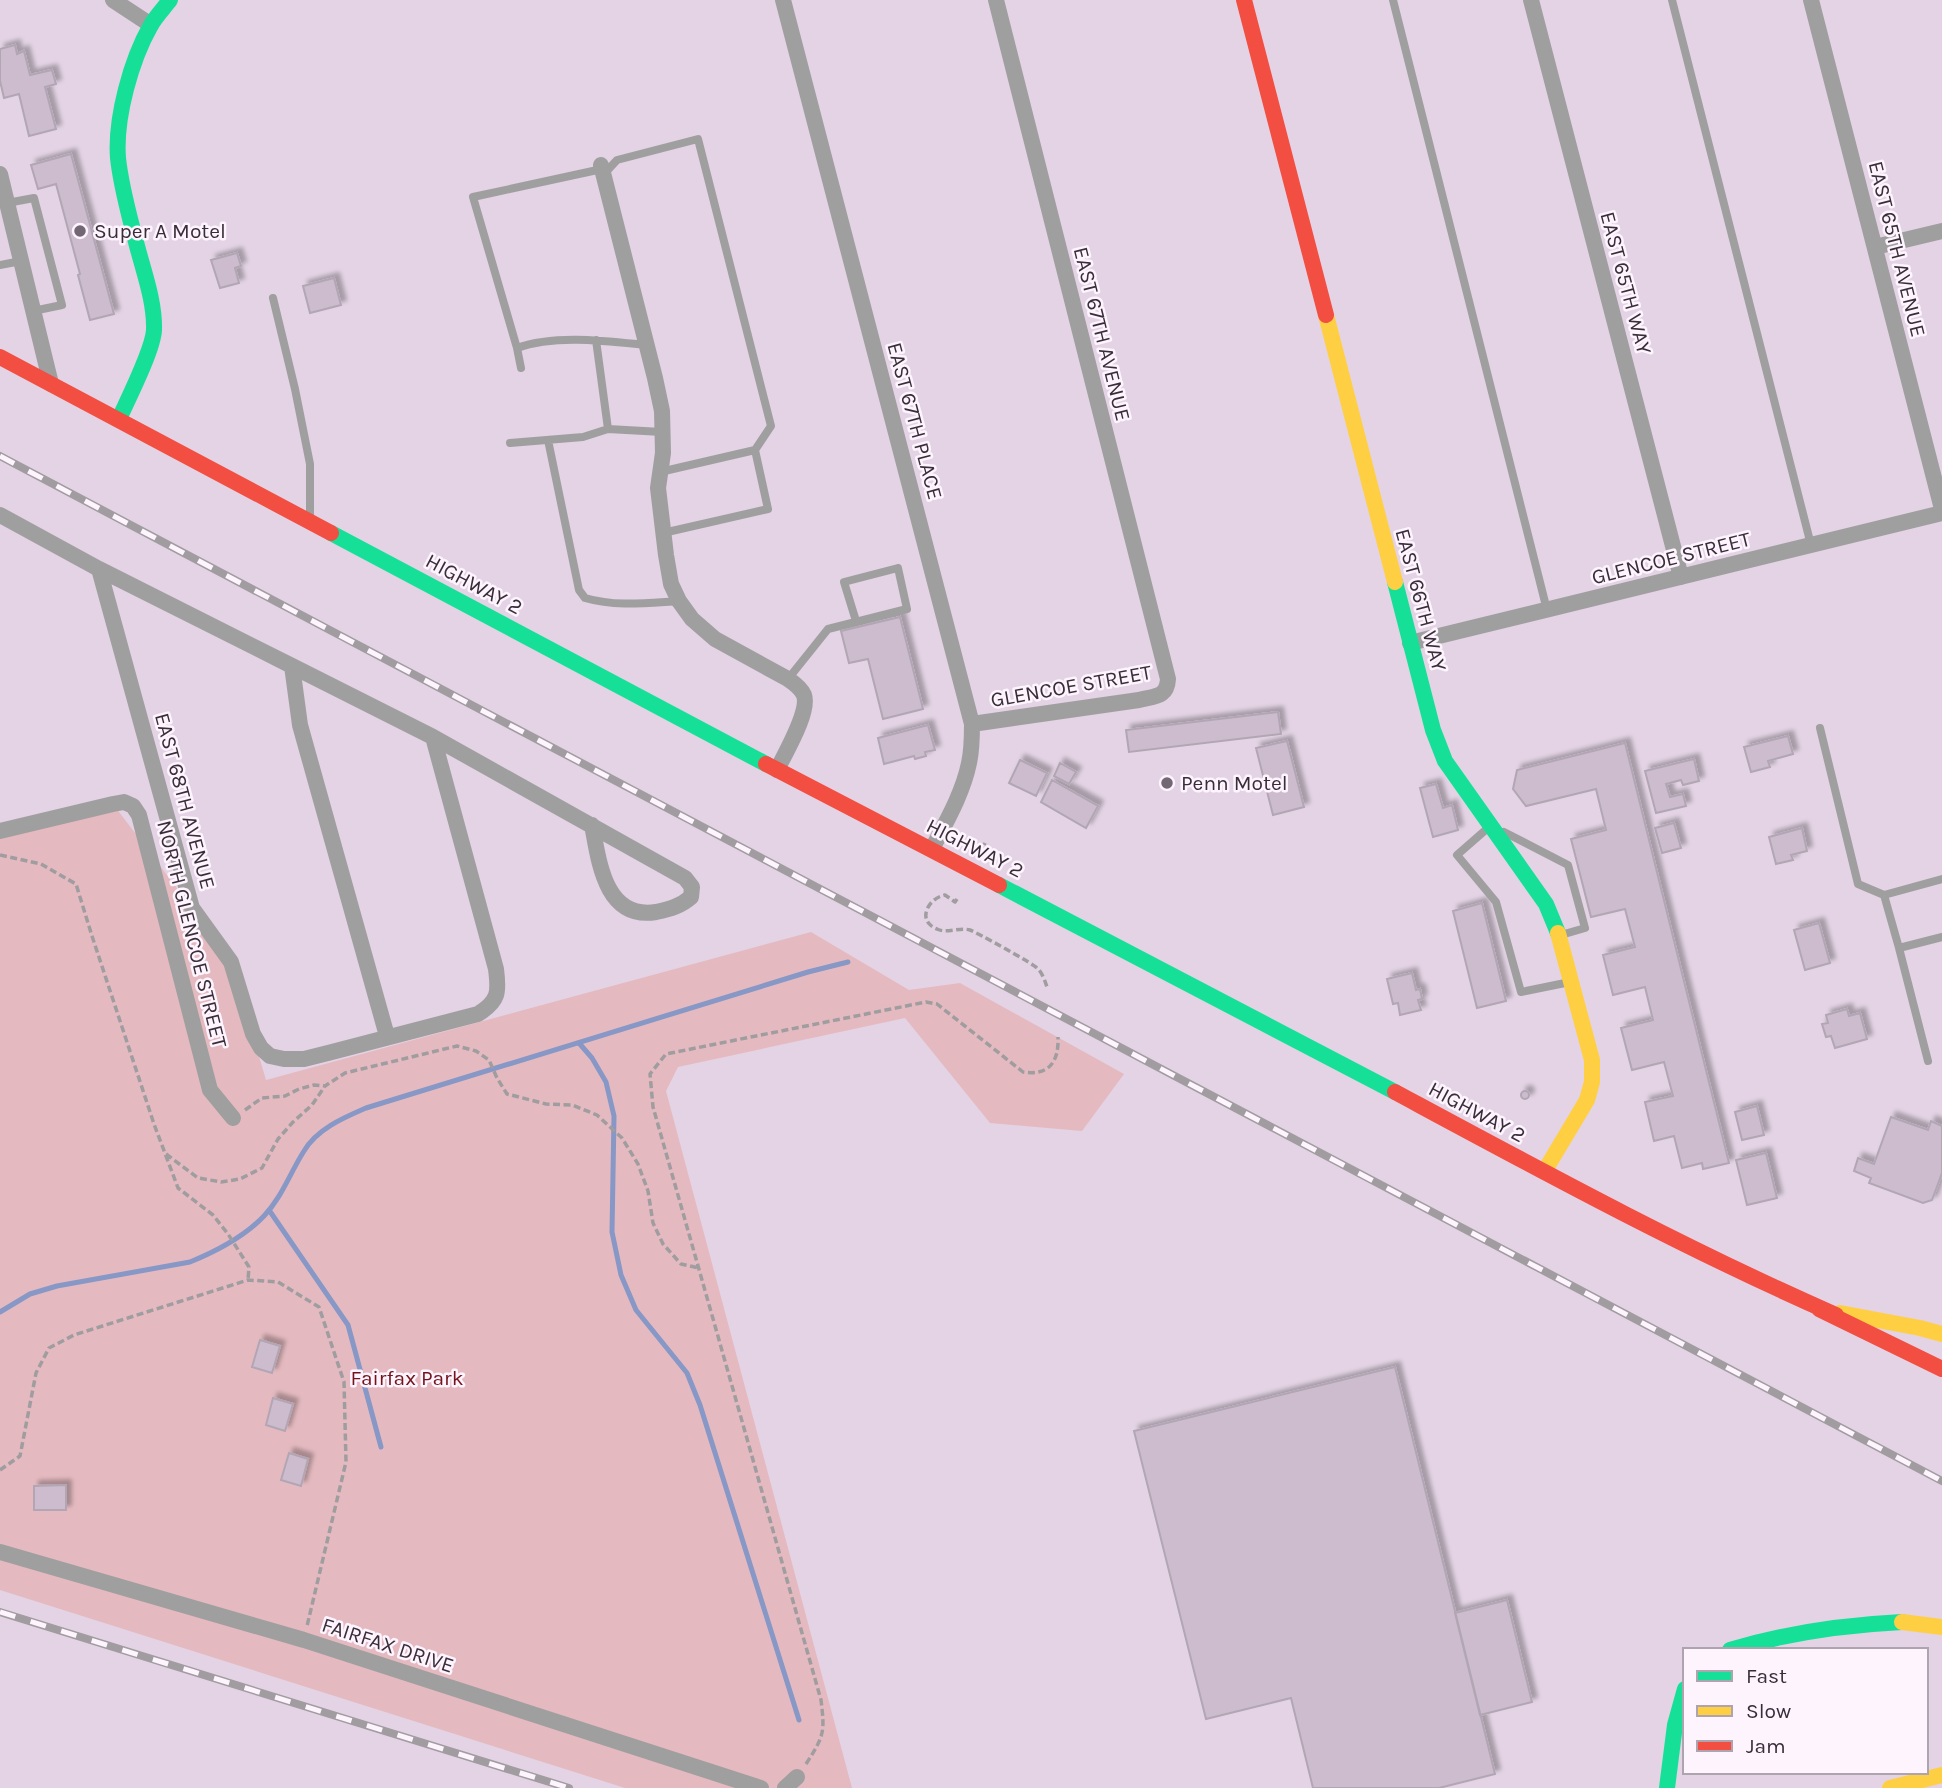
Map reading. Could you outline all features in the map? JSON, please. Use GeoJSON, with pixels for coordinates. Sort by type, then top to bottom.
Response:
{"type":"FeatureCollection","features":[{"type":"Feature","properties":{"kind":"main road"},"geometry":{"type":"LineString","coordinates":[[118,419],[154,333],[153,314],[123,192],[118,156],[121,115],[129,77],[151,24],[170,0]]}},
{"type":"Feature","properties":{"kind":"main road","name":"EAST 66TH WAY"},"geometry":{"type":"LineString","coordinates":[[1244,0],[1433,730],[1445,761],[1546,904],[1559,935],[1573,982],[1592,1060],[1592,1082],[1587,1100],[1544,1172]]}},
{"type":"Feature","properties":{"kind":"main road","name":"HIGHWAY 2"},"geometry":{"type":"LineString","coordinates":[[0,357],[1544,1172],[1754,1279],[1819,1309],[1942,1353]]}},
{"type":"Feature","properties":{"kind":"main road"},"geometry":{"type":"LineString","coordinates":[[1819,1309],[1942,1334]]}},
{"type":"Feature","properties":{"kind":"main road"},"geometry":{"type":"LineString","coordinates":[[1819,1309],[1942,1370]]}},
{"type":"Feature","properties":{"kind":"main road"},"geometry":{"type":"LineString","coordinates":[[1738,1648],[1796,1633],[1865,1624],[1902,1622],[1942,1627]]}},
{"type":"Feature","properties":{"kind":"main road"},"geometry":{"type":"LineString","coordinates":[[1667,1788],[1674,1730],[1683,1694]]}},
{"type":"Feature","properties":{"kind":"main road"},"geometry":{"type":"LineString","coordinates":[[1674,1730],[1683,1766]]}},
{"type":"Feature","properties":{"kind":"main road"},"geometry":{"type":"LineString","coordinates":[[1890,1788],[1942,1775]]}},
{"type":"Feature","properties":{"kind":"street"},"geometry":{"type":"LineString","coordinates":[[113,0],[151,24]]}},
{"type":"Feature","properties":{"kind":"street","name":"EAST 67TH PLACE"},"geometry":{"type":"LineString","coordinates":[[783,0],[972,724],[970,761],[965,778],[932,849]]}},
{"type":"Feature","properties":{"kind":"street","name":"EAST 67TH AVENUE"},"geometry":{"type":"LineString","coordinates":[[996,0],[1168,679]]}},
{"type":"Feature","properties":{"kind":"street","name":"EAST 65TH WAY"},"geometry":{"type":"LineString","coordinates":[[1531,0],[1681,578]]}},
{"type":"Feature","properties":{"kind":"street","name":"EAST 65TH AVENUE"},"geometry":{"type":"LineString","coordinates":[[1811,0],[1942,511]]}},
{"type":"Feature","properties":{"kind":"street"},"geometry":{"type":"LineString","coordinates":[[602,170],[662,411],[663,453],[658,488],[671,584],[678,601],[692,619],[715,639],[788,679],[804,696],[805,709],[777,769]]}},
{"type":"Feature","properties":{"kind":"street"},"geometry":{"type":"LineString","coordinates":[[0,174],[51,384]]}},
{"type":"Feature","properties":{"kind":"street"},"geometry":{"type":"LineString","coordinates":[[1875,247],[1942,231]]}},
{"type":"Feature","properties":{"kind":"street","name":"GLENCOE STREET"},"geometry":{"type":"LineString","coordinates":[[1410,643],[1681,578],[1942,511]]}},
{"type":"Feature","properties":{"kind":"street"},"geometry":{"type":"LineString","coordinates":[[0,515],[99,569],[433,737],[593,825],[685,878],[692,887],[691,897],[683,905],[648,913],[632,910],[620,903],[603,880],[593,825]]}},
{"type":"Feature","properties":{"kind":"street","name":"EAST 68TH AVENUE"},"geometry":{"type":"LineString","coordinates":[[99,569],[192,908],[231,962],[253,1034],[261,1048],[270,1056],[304,1059],[387,1037]]}},
{"type":"Feature","properties":{"kind":"street"},"geometry":{"type":"LineString","coordinates":[[292,666],[300,725],[387,1037],[478,1014],[494,1001],[499,990],[496,969],[433,737]]}},
{"type":"Feature","properties":{"kind":"street","name":"GLENCOE STREET"},"geometry":{"type":"LineString","coordinates":[[972,724],[1161,695],[1166,691],[1168,679]]}},
{"type":"Feature","properties":{"kind":"street","name":"NORTH GLENCOE STREET"},"geometry":{"type":"LineString","coordinates":[[0,831],[96,807],[124,802],[134,806],[139,815],[210,1090],[233,1118]]}},
{"type":"Feature","properties":{"kind":"street","name":"FAIRFAX DRIVE"},"geometry":{"type":"LineString","coordinates":[[0,1552],[304,1640],[761,1788]]}},
{"type":"Feature","properties":{"kind":"lane"},"geometry":{"type":"LineString","coordinates":[[1393,0],[1548,610]]}},
{"type":"Feature","properties":{"kind":"lane"},"geometry":{"type":"LineString","coordinates":[[1672,0],[1811,545]]}},
{"type":"Feature","properties":{"kind":"lane"},"geometry":{"type":"LineString","coordinates":[[521,368],[473,197],[602,170],[617,160],[698,139],[771,426],[755,450],[660,472]]}},
{"type":"Feature","properties":{"kind":"lane"},"geometry":{"type":"LineString","coordinates":[[7,203],[34,198],[62,305],[33,311]]}},
{"type":"Feature","properties":{"kind":"lane"},"geometry":{"type":"LineString","coordinates":[[0,265],[21,261]]}},
{"type":"Feature","properties":{"kind":"lane"},"geometry":{"type":"LineString","coordinates":[[273,298],[310,464],[310,521]]}},
{"type":"Feature","properties":{"kind":"lane"},"geometry":{"type":"LineString","coordinates":[[517,348],[532,343],[596,340],[646,345]]}},
{"type":"Feature","properties":{"kind":"lane"},"geometry":{"type":"LineString","coordinates":[[596,340],[608,429]]}},
{"type":"Feature","properties":{"kind":"lane"},"geometry":{"type":"LineString","coordinates":[[510,443],[583,437],[608,429],[662,432]]}},
{"type":"Feature","properties":{"kind":"lane"},"geometry":{"type":"LineString","coordinates":[[548,440],[579,590],[585,598],[604,604],[630,605],[678,601]]}},
{"type":"Feature","properties":{"kind":"lane"},"geometry":{"type":"LineString","coordinates":[[663,533],[768,509],[755,450]]}},
{"type":"Feature","properties":{"kind":"lane"},"geometry":{"type":"LineString","coordinates":[[788,679],[828,629],[907,608],[898,568],[844,582],[856,621]]}},
{"type":"Feature","properties":{"kind":"lane"},"geometry":{"type":"LineString","coordinates":[[1820,727],[1858,884],[1884,895],[1942,879]]}},
{"type":"Feature","properties":{"kind":"lane"},"geometry":{"type":"LineString","coordinates":[[1559,935],[1585,928],[1568,865],[1490,825],[1457,855],[1496,902],[1521,992],[1573,982]]}},
{"type":"Feature","properties":{"kind":"lane"},"geometry":{"type":"LineString","coordinates":[[1884,895],[1927,1061]]}},
{"type":"Feature","properties":{"kind":"lane"},"geometry":{"type":"LineString","coordinates":[[1899,948],[1942,937]]}},
{"type":"Feature","properties":{"kind":"path"},"geometry":{"type":"LineString","coordinates":[[0,855],[41,864],[76,884],[178,1188],[213,1215],[228,1234],[249,1267],[248,1280]]}},
{"type":"Feature","properties":{"kind":"path"},"geometry":{"type":"LineString","coordinates":[[957,899],[955,902],[945,895],[930,903],[925,911],[930,925],[944,931],[969,930],[1039,968],[1047,987]]}},
{"type":"Feature","properties":{"kind":"path"},"geometry":{"type":"LineString","coordinates":[[791,1783],[821,1741],[824,1724],[821,1700],[653,1107],[650,1074],[666,1054],[926,1002],[937,1004],[1023,1072],[1039,1073],[1048,1068],[1059,1052],[1058,1037]]}},
{"type":"Feature","properties":{"kind":"path"},"geometry":{"type":"LineString","coordinates":[[165,1153],[198,1178],[221,1182],[240,1179],[262,1168],[278,1139],[313,1105],[325,1086],[345,1073],[457,1046],[476,1051],[489,1060],[507,1094],[546,1104],[572,1105],[597,1115],[622,1138],[638,1164],[648,1191],[653,1223],[663,1244],[681,1264],[699,1268]]}},
{"type":"Feature","properties":{"kind":"path"},"geometry":{"type":"LineString","coordinates":[[233,1118],[262,1098],[285,1096],[314,1085],[325,1086]]}},
{"type":"Feature","properties":{"kind":"path"},"geometry":{"type":"LineString","coordinates":[[0,1470],[20,1456],[36,1373],[49,1348],[74,1335],[248,1280],[278,1282],[318,1307],[344,1382],[346,1462],[304,1640]]}},
{"type":"Feature","properties":{"kind":"green space","name":"Fairfax Park"},"geometry":{"type":"Polygon","coordinates":[[[113,804],[231,962],[266,1080],[811,932],[909,990],[960,983],[1124,1074],[1082,1131],[990,1123],[905,1018],[678,1067],[666,1091],[852,1788],[625,1788],[0,1590],[0,831],[113,804]]]}},
{"type":"Feature","properties":{"kind":"building"},"geometry":{"type":"Polygon","coordinates":[[[15,45],[17,54],[24,51],[30,75],[52,70],[56,84],[45,87],[56,129],[29,136],[19,94],[4,98],[0,81],[0,49],[15,45]]]}},
{"type":"Feature","properties":{"kind":"building","name":"Super A Motel"},"geometry":{"type":"Polygon","coordinates":[[[71,154],[114,314],[90,320],[56,184],[38,189],[31,165],[71,154]]]}},
{"type":"Feature","properties":{"kind":"building"},"geometry":{"type":"Polygon","coordinates":[[[237,253],[241,266],[235,268],[239,283],[220,288],[211,260],[237,253]]]}},
{"type":"Feature","properties":{"kind":"building"},"geometry":{"type":"Polygon","coordinates":[[[334,278],[341,305],[310,313],[303,286],[334,278]]]}},
{"type":"Feature","properties":{"kind":"building"},"geometry":{"type":"Polygon","coordinates":[[[900,617],[923,709],[883,719],[868,659],[849,663],[841,631],[900,617]]]}},
{"type":"Feature","properties":{"kind":"building"},"geometry":{"type":"Polygon","coordinates":[[[1278,712],[1281,734],[1129,752],[1126,730],[1278,712]]]}},
{"type":"Feature","properties":{"kind":"building"},"geometry":{"type":"Polygon","coordinates":[[[928,725],[935,750],[925,752],[926,756],[915,759],[914,756],[884,764],[878,738],[928,725]]]}},
{"type":"Feature","properties":{"kind":"building"},"geometry":{"type":"Polygon","coordinates":[[[1788,736],[1793,754],[1768,761],[1770,767],[1751,772],[1744,747],[1788,736]]]}},
{"type":"Feature","properties":{"kind":"building"},"geometry":{"type":"Polygon","coordinates":[[[1287,741],[1304,807],[1273,815],[1256,748],[1287,741]]]}},
{"type":"Feature","properties":{"kind":"building"},"geometry":{"type":"Polygon","coordinates":[[[1625,743],[1729,1163],[1703,1169],[1702,1163],[1682,1168],[1674,1136],[1654,1141],[1645,1102],[1673,1096],[1664,1062],[1632,1070],[1621,1028],[1653,1020],[1645,987],[1613,995],[1603,955],[1635,947],[1625,909],[1591,917],[1571,839],[1606,830],[1596,789],[1526,806],[1513,789],[1517,770],[1625,743]]]}},
{"type":"Feature","properties":{"kind":"building"},"geometry":{"type":"Polygon","coordinates":[[[1694,759],[1699,781],[1683,785],[1681,780],[1666,784],[1670,797],[1683,794],[1686,806],[1656,813],[1645,771],[1694,759]]]}},
{"type":"Feature","properties":{"kind":"building"},"geometry":{"type":"Polygon","coordinates":[[[1020,760],[1047,773],[1036,796],[1009,783],[1020,760]]]}},
{"type":"Feature","properties":{"kind":"building"},"geometry":{"type":"Polygon","coordinates":[[[1060,763],[1076,772],[1069,784],[1054,776],[1060,763]]]}},
{"type":"Feature","properties":{"kind":"building"},"geometry":{"type":"Polygon","coordinates":[[[1052,780],[1098,806],[1086,828],[1041,802],[1052,780]]]}},
{"type":"Feature","properties":{"kind":"building"},"geometry":{"type":"Polygon","coordinates":[[[1436,784],[1443,808],[1452,805],[1458,830],[1433,837],[1420,788],[1436,784]]]}},
{"type":"Feature","properties":{"kind":"building"},"geometry":{"type":"Polygon","coordinates":[[[1674,823],[1681,848],[1662,853],[1655,828],[1674,823]]]}},
{"type":"Feature","properties":{"kind":"building"},"geometry":{"type":"Polygon","coordinates":[[[1802,828],[1807,851],[1791,855],[1793,860],[1776,864],[1769,837],[1802,828]]]}},
{"type":"Feature","properties":{"kind":"building"},"geometry":{"type":"Polygon","coordinates":[[[1482,903],[1506,1001],[1477,1008],[1453,911],[1482,903]]]}},
{"type":"Feature","properties":{"kind":"building"},"geometry":{"type":"Polygon","coordinates":[[[1819,923],[1830,963],[1805,970],[1794,930],[1819,923]]]}},
{"type":"Feature","properties":{"kind":"building"},"geometry":{"type":"Polygon","coordinates":[[[1412,973],[1416,990],[1420,989],[1422,999],[1418,1000],[1421,1010],[1400,1015],[1398,1003],[1393,1004],[1387,979],[1412,973]]]}},
{"type":"Feature","properties":{"kind":"building"},"geometry":{"type":"Polygon","coordinates":[[[1847,1009],[1849,1016],[1860,1013],[1867,1039],[1835,1048],[1831,1036],[1826,1037],[1822,1024],[1828,1023],[1826,1015],[1847,1009]]]}},
{"type":"Feature","properties":{"kind":"building"},"geometry":{"type":"Polygon","coordinates":[[[1525,1091],[1529,1095],[1525,1099],[1521,1095],[1525,1091]]]}},
{"type":"Feature","properties":{"kind":"building"},"geometry":{"type":"Polygon","coordinates":[[[1757,1106],[1764,1135],[1742,1140],[1735,1112],[1757,1106]]]}},
{"type":"Feature","properties":{"kind":"building"},"geometry":{"type":"Polygon","coordinates":[[[1891,1117],[1928,1130],[1931,1121],[1942,1126],[1942,1173],[1932,1200],[1923,1203],[1869,1183],[1871,1178],[1854,1171],[1858,1158],[1874,1164],[1891,1117]]]}},
{"type":"Feature","properties":{"kind":"building"},"geometry":{"type":"Polygon","coordinates":[[[1766,1153],[1777,1198],[1747,1205],[1736,1160],[1766,1153]]]}},
{"type":"Feature","properties":{"kind":"building"},"geometry":{"type":"Polygon","coordinates":[[[260,1340],[280,1346],[272,1373],[252,1367],[260,1340]]]}},
{"type":"Feature","properties":{"kind":"building"},"geometry":{"type":"Polygon","coordinates":[[[1395,1367],[1495,1774],[1439,1788],[1313,1788],[1291,1698],[1206,1719],[1134,1431],[1395,1367]]]}},
{"type":"Feature","properties":{"kind":"building"},"geometry":{"type":"Polygon","coordinates":[[[273,1398],[293,1404],[285,1431],[266,1425],[273,1398]]]}},
{"type":"Feature","properties":{"kind":"building"},"geometry":{"type":"Polygon","coordinates":[[[289,1453],[308,1459],[301,1486],[281,1480],[289,1453]]]}},
{"type":"Feature","properties":{"kind":"building"},"geometry":{"type":"Polygon","coordinates":[[[66,1485],[66,1510],[34,1510],[34,1486],[66,1485]]]}},
{"type":"Feature","properties":{"kind":"building"},"geometry":{"type":"Polygon","coordinates":[[[1507,1600],[1532,1702],[1480,1715],[1455,1613],[1507,1600]]]}},
{"type":"Feature","properties":{"kind":"waterway"},"geometry":{"type":"LineString","coordinates":[[0,1312],[30,1294],[57,1286],[190,1262],[220,1248],[239,1237],[264,1216],[316,1136],[340,1120],[366,1108],[848,962]]}},
{"type":"Feature","properties":{"kind":"waterway"},"geometry":{"type":"LineString","coordinates":[[579,1043],[592,1058],[606,1082],[614,1116],[612,1232],[621,1275],[636,1310],[687,1373],[700,1405],[799,1720]]}},
{"type":"Feature","properties":{"kind":"waterway"},"geometry":{"type":"LineString","coordinates":[[269,1210],[348,1325],[381,1447]]}},
{"type":"Feature","properties":{"kind":"railway"},"geometry":{"type":"LineString","coordinates":[[0,456],[1942,1481]]}},
{"type":"Feature","properties":{"kind":"railway"},"geometry":{"type":"LineString","coordinates":[[0,1612],[569,1788]]}},
{"type":"Feature","properties":{"kind":"traffic: fast"},"geometry":{"type":"LineString","coordinates":[[119,419],[145,362],[154,330],[151,297],[121,179],[118,158],[119,125],[137,55],[151,25],[170,0]]}},
{"type":"Feature","properties":{"kind":"traffic: fast"},"geometry":{"type":"LineString","coordinates":[[331,533],[766,764]]}},
{"type":"Feature","properties":{"kind":"traffic: fast"},"geometry":{"type":"LineString","coordinates":[[1395,582],[1433,730],[1445,761],[1546,904],[1558,933]]}},
{"type":"Feature","properties":{"kind":"traffic: fast"},"geometry":{"type":"LineString","coordinates":[[999,885],[1395,1092]]}},
{"type":"Feature","properties":{"kind":"traffic: fast"},"geometry":{"type":"LineString","coordinates":[[1738,1648],[1815,1631],[1902,1622]]}},
{"type":"Feature","properties":{"kind":"traffic: fast"},"geometry":{"type":"LineString","coordinates":[[1667,1788],[1675,1725],[1683,1696]]}},
{"type":"Feature","properties":{"kind":"traffic: slow"},"geometry":{"type":"LineString","coordinates":[[1326,315],[1395,582]]}},
{"type":"Feature","properties":{"kind":"traffic: slow"},"geometry":{"type":"LineString","coordinates":[[1544,1172],[1587,1100],[1592,1082],[1592,1060],[1558,933]]}},
{"type":"Feature","properties":{"kind":"traffic: slow"},"geometry":{"type":"LineString","coordinates":[[1840,1313],[1942,1334]]}},
{"type":"Feature","properties":{"kind":"traffic: slow"},"geometry":{"type":"LineString","coordinates":[[1902,1622],[1942,1627]]}},
{"type":"Feature","properties":{"kind":"traffic: slow"},"geometry":{"type":"LineString","coordinates":[[1890,1788],[1942,1775]]}},
{"type":"Feature","properties":{"kind":"traffic: jam"},"geometry":{"type":"LineString","coordinates":[[1244,0],[1326,315]]}},
{"type":"Feature","properties":{"kind":"traffic: jam"},"geometry":{"type":"LineString","coordinates":[[0,357],[331,533]]}},
{"type":"Feature","properties":{"kind":"traffic: jam"},"geometry":{"type":"LineString","coordinates":[[766,764],[999,885]]}},
{"type":"Feature","properties":{"kind":"traffic: jam"},"geometry":{"type":"LineString","coordinates":[[1395,1092],[1668,1236],[1836,1315]]}},
{"type":"Feature","properties":{"kind":"traffic: jam"},"geometry":{"type":"LineString","coordinates":[[1819,1309],[1942,1369]]}},
{"type":"Feature","properties":{"kind":"place","name":"Super A Motel"},"geometry":{"type":"Point","coordinates":[80,231]}},
{"type":"Feature","properties":{"kind":"place","name":"Penn Motel"},"geometry":{"type":"Point","coordinates":[1167,783]}}]}
